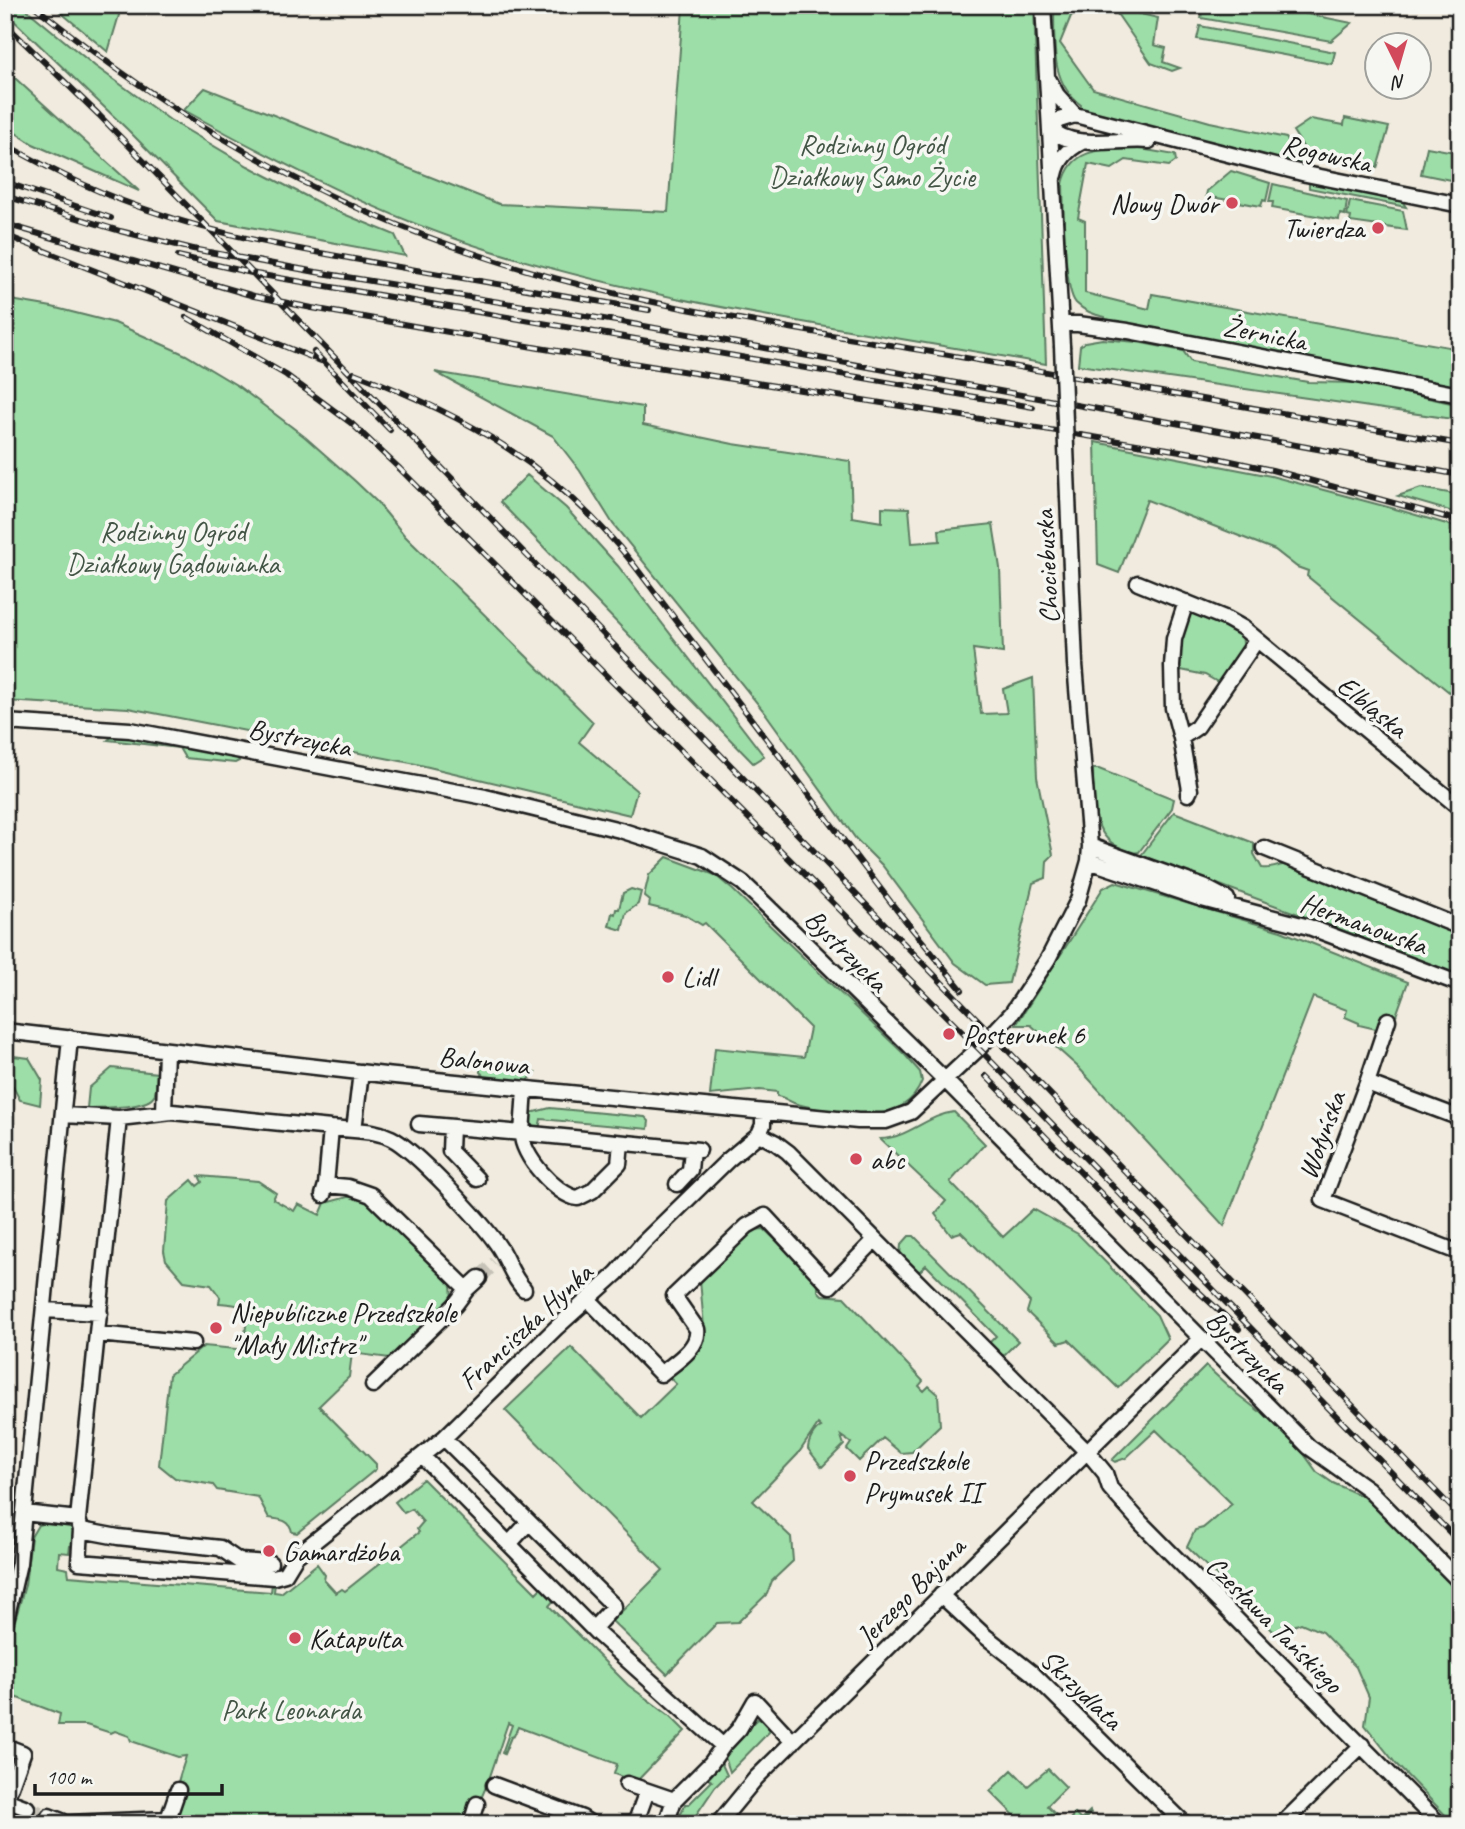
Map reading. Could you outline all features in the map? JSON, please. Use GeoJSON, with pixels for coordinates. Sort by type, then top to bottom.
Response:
{"type":"FeatureCollection","features":[{"type":"Feature","properties":{"kind":"street","name":"Chociebuska"},"geometry":{"type":"LineString","coordinates":[[945,1080],[1012,1013],[1048,959],[1078,900],[1089,854],[1075,664],[1061,324],[1043,5]]}},
{"type":"Feature","properties":{"kind":"street"},"geometry":{"type":"LineString","coordinates":[[1047,76],[1057,95],[1075,115],[1059,120],[1050,128]]}},
{"type":"Feature","properties":{"kind":"street","name":"Rogowska"},"geometry":{"type":"LineString","coordinates":[[1075,115],[1185,145],[1353,185],[1460,205]]}},
{"type":"Feature","properties":{"kind":"street","name":"Rogowska"},"geometry":{"type":"LineString","coordinates":[[1050,128],[1060,136],[1082,142],[1139,140],[1185,145]]}},
{"type":"Feature","properties":{"kind":"street"},"geometry":{"type":"LineString","coordinates":[[1053,184],[1056,168],[1064,155],[1070,148],[1082,142]]}},
{"type":"Feature","properties":{"kind":"street","name":"Żernicka"},"geometry":{"type":"LineString","coordinates":[[1061,324],[1128,331],[1460,395]]}},
{"type":"Feature","properties":{"kind":"street","name":"Elbląska"},"geometry":{"type":"LineString","coordinates":[[1138,583],[1243,628],[1460,808]]}},
{"type":"Feature","properties":{"kind":"street"},"geometry":{"type":"LineString","coordinates":[[1186,602],[1174,639],[1172,666],[1173,708],[1181,738],[1188,794]]}},
{"type":"Feature","properties":{"kind":"street"},"geometry":{"type":"LineString","coordinates":[[1181,738],[1197,727],[1256,641]]}},
{"type":"Feature","properties":{"kind":"street","name":"Bystrzycka"},"geometry":{"type":"LineString","coordinates":[[5,722],[141,732],[485,797],[620,830],[696,853],[721,867],[743,883],[945,1080],[1309,1447],[1368,1489],[1460,1582]]}},
{"type":"Feature","properties":{"kind":"street"},"geometry":{"type":"LineString","coordinates":[[1264,848],[1460,927]]}},
{"type":"Feature","properties":{"kind":"street","name":"Hermanowska"},"geometry":{"type":"LineString","coordinates":[[1089,854],[1204,887],[1251,910],[1321,932],[1460,985]]}},
{"type":"Feature","properties":{"kind":"street"},"geometry":{"type":"LineString","coordinates":[[1367,1083],[1388,1020]]}},
{"type":"Feature","properties":{"kind":"street","name":"Balonowa"},"geometry":{"type":"LineString","coordinates":[[5,1031],[525,1089],[886,1121],[911,1112],[945,1080]]}},
{"type":"Feature","properties":{"kind":"street"},"geometry":{"type":"LineString","coordinates":[[7,1618],[16,1583],[24,1513],[70,1038]]}},
{"type":"Feature","properties":{"kind":"street"},"geometry":{"type":"LineString","coordinates":[[164,1112],[166,1050]]}},
{"type":"Feature","properties":{"kind":"street"},"geometry":{"type":"LineString","coordinates":[[354,1130],[361,1072]]}},
{"type":"Feature","properties":{"kind":"street","name":"Wołyńska"},"geometry":{"type":"LineString","coordinates":[[1460,1118],[1367,1083],[1324,1200],[1460,1253]]}},
{"type":"Feature","properties":{"kind":"street"},"geometry":{"type":"LineString","coordinates":[[525,1089],[521,1140],[529,1158],[564,1194],[573,1198],[588,1195],[619,1164],[621,1143]]}},
{"type":"Feature","properties":{"kind":"street"},"geometry":{"type":"LineString","coordinates":[[63,1115],[120,1118],[164,1112],[383,1135],[402,1145],[484,1228],[500,1259],[524,1289]]}},
{"type":"Feature","properties":{"kind":"street"},"geometry":{"type":"LineString","coordinates":[[759,1134],[763,1112]]}},
{"type":"Feature","properties":{"kind":"street"},"geometry":{"type":"LineString","coordinates":[[120,1118],[80,1525],[79,1562],[260,1567]]}},
{"type":"Feature","properties":{"kind":"street"},"geometry":{"type":"LineString","coordinates":[[419,1124],[695,1150],[690,1170],[677,1184]]}},
{"type":"Feature","properties":{"kind":"street"},"geometry":{"type":"LineString","coordinates":[[451,1127],[450,1151],[477,1179]]}},
{"type":"Feature","properties":{"kind":"street"},"geometry":{"type":"LineString","coordinates":[[331,1128],[324,1190],[348,1187],[370,1195],[467,1289]]}},
{"type":"Feature","properties":{"kind":"street","name":"Czesława Tańskiego"},"geometry":{"type":"LineString","coordinates":[[759,1134],[788,1152],[1087,1451],[1105,1473],[1110,1488],[1141,1523],[1439,1824]]}},
{"type":"Feature","properties":{"kind":"street","name":"Franciszka Hynka"},"geometry":{"type":"LineString","coordinates":[[260,1567],[280,1577],[289,1569],[296,1556],[444,1438],[728,1160],[759,1134]]}},
{"type":"Feature","properties":{"kind":"street"},"geometry":{"type":"LineString","coordinates":[[588,1299],[661,1374],[694,1345],[698,1335],[697,1329],[674,1296],[747,1226],[765,1216],[830,1286],[875,1240]]}},
{"type":"Feature","properties":{"kind":"street"},"geometry":{"type":"LineString","coordinates":[[373,1385],[479,1278]]}},
{"type":"Feature","properties":{"kind":"street"},"geometry":{"type":"LineString","coordinates":[[44,1310],[100,1313]]}},
{"type":"Feature","properties":{"kind":"street"},"geometry":{"type":"LineString","coordinates":[[98,1335],[193,1343]]}},
{"type":"Feature","properties":{"kind":"street","name":"Jerzego Bajana"},"geometry":{"type":"LineString","coordinates":[[718,1824],[739,1797],[793,1742],[1201,1339]]}},
{"type":"Feature","properties":{"kind":"street"},"geometry":{"type":"LineString","coordinates":[[444,1438],[614,1606],[593,1629]]}},
{"type":"Feature","properties":{"kind":"street"},"geometry":{"type":"LineString","coordinates":[[422,1456],[593,1629],[723,1746]]}},
{"type":"Feature","properties":{"kind":"street"},"geometry":{"type":"LineString","coordinates":[[24,1513],[80,1525],[118,1537],[220,1548],[239,1561],[260,1567]]}},
{"type":"Feature","properties":{"kind":"street"},"geometry":{"type":"LineString","coordinates":[[509,1544],[529,1522]]}},
{"type":"Feature","properties":{"kind":"street","name":"Skrzydlata"},"geometry":{"type":"LineString","coordinates":[[941,1595],[1051,1691],[1185,1824]]}},
{"type":"Feature","properties":{"kind":"street"},"geometry":{"type":"LineString","coordinates":[[666,1824],[674,1800],[739,1729],[755,1701],[793,1742]]}},
{"type":"Feature","properties":{"kind":"street"},"geometry":{"type":"LineString","coordinates":[[1282,1824],[1362,1745]]}},
{"type":"Feature","properties":{"kind":"street"},"geometry":{"type":"LineString","coordinates":[[5,1746],[23,1753],[6,1802],[27,1808]]}},
{"type":"Feature","properties":{"kind":"street"},"geometry":{"type":"LineString","coordinates":[[627,1784],[674,1800]]}},
{"type":"Feature","properties":{"kind":"street"},"geometry":{"type":"LineString","coordinates":[[494,1785],[582,1818],[591,1824]]}},
{"type":"Feature","properties":{"kind":"street"},"geometry":{"type":"LineString","coordinates":[[49,1816],[67,1823],[168,1819],[178,1790]]}},
{"type":"Feature","properties":{"kind":"street"},"geometry":{"type":"LineString","coordinates":[[635,1824],[647,1791]]}},
{"type":"Feature","properties":{"kind":"street"},"geometry":{"type":"LineString","coordinates":[[471,1824],[477,1804]]}},
{"type":"Feature","properties":{"kind":"green space"},"geometry":{"type":"Polygon","coordinates":[[[5,5],[21,5],[95,66],[170,120],[248,166],[329,208],[395,235],[405,256],[218,221],[5,12],[5,5]]]}},
{"type":"Feature","properties":{"kind":"green space"},"geometry":{"type":"Polygon","coordinates":[[[52,5],[122,5],[108,52],[52,5]]]}},
{"type":"Feature","properties":{"kind":"green space","name":"Rodzinny Ogród Działkowy Samo Życie"},"geometry":{"type":"Polygon","coordinates":[[[643,5],[1034,5],[1046,364],[767,316],[628,288],[492,251],[373,206],[184,110],[205,88],[499,204],[668,212],[683,8],[643,5]]]}},
{"type":"Feature","properties":{"kind":"green space"},"geometry":{"type":"Polygon","coordinates":[[[1054,5],[1087,5],[1071,16],[1060,43],[1093,89],[1210,122],[1286,138],[1305,166],[1080,110],[1081,105],[1063,84],[1059,73],[1054,5]]]}},
{"type":"Feature","properties":{"kind":"green space"},"geometry":{"type":"Polygon","coordinates":[[[1111,5],[1135,5],[1136,13],[1158,18],[1154,45],[1166,48],[1163,62],[1180,68],[1172,71],[1151,63],[1111,5]]]}},
{"type":"Feature","properties":{"kind":"green space"},"geometry":{"type":"Polygon","coordinates":[[[1204,5],[1273,5],[1352,23],[1331,41],[1201,18],[1204,5]]]}},
{"type":"Feature","properties":{"kind":"green space"},"geometry":{"type":"Polygon","coordinates":[[[1200,26],[1335,52],[1332,64],[1197,39],[1200,26]]]}},
{"type":"Feature","properties":{"kind":"green space"},"geometry":{"type":"Polygon","coordinates":[[[5,69],[139,191],[33,144],[5,126],[5,69]]]}},
{"type":"Feature","properties":{"kind":"green space"},"geometry":{"type":"Polygon","coordinates":[[[1345,118],[1389,127],[1377,168],[1307,153],[1293,131],[1311,119],[1344,125],[1345,118]]]}},
{"type":"Feature","properties":{"kind":"green space"},"geometry":{"type":"Polygon","coordinates":[[[1427,147],[1460,153],[1460,182],[1421,174],[1427,147]]]}},
{"type":"Feature","properties":{"kind":"green space"},"geometry":{"type":"Polygon","coordinates":[[[1141,149],[1175,155],[1176,161],[1169,166],[1126,160],[1112,169],[1088,164],[1078,218],[1085,221],[1085,293],[1149,309],[1152,294],[1460,349],[1460,387],[1105,319],[1079,306],[1072,295],[1066,265],[1063,184],[1068,171],[1074,162],[1093,152],[1141,149]]]}},
{"type":"Feature","properties":{"kind":"green space"},"geometry":{"type":"Polygon","coordinates":[[[1231,171],[1270,183],[1266,201],[1263,200],[1261,206],[1206,196],[1207,191],[1231,171]]]}},
{"type":"Feature","properties":{"kind":"green space"},"geometry":{"type":"Polygon","coordinates":[[[1309,182],[1402,201],[1406,207],[1309,188],[1309,182]]]}},
{"type":"Feature","properties":{"kind":"green space"},"geometry":{"type":"Polygon","coordinates":[[[1273,184],[1347,201],[1345,215],[1340,214],[1339,220],[1272,208],[1273,202],[1269,202],[1273,184]]]}},
{"type":"Feature","properties":{"kind":"green space"},"geometry":{"type":"Polygon","coordinates":[[[1350,201],[1403,211],[1407,230],[1350,222],[1351,217],[1347,216],[1350,201]]]}},
{"type":"Feature","properties":{"kind":"green space","name":"Rodzinny Ogród Działkowy Gądowianka"},"geometry":{"type":"Polygon","coordinates":[[[5,299],[52,307],[115,323],[186,355],[238,386],[305,437],[377,502],[405,536],[593,722],[579,742],[637,791],[630,815],[416,764],[128,708],[5,701],[5,299]]]}},
{"type":"Feature","properties":{"kind":"green space"},"geometry":{"type":"Polygon","coordinates":[[[1102,339],[1137,342],[1183,351],[1191,362],[1308,382],[1360,383],[1460,405],[1460,420],[1078,365],[1080,346],[1085,342],[1102,339]]]}},
{"type":"Feature","properties":{"kind":"green space"},"geometry":{"type":"Polygon","coordinates":[[[435,372],[643,407],[643,425],[733,444],[850,461],[852,517],[882,522],[882,507],[909,508],[912,543],[940,541],[939,530],[993,524],[1000,568],[1003,653],[973,649],[981,714],[1007,713],[1003,689],[1033,678],[1037,777],[1053,855],[1047,861],[1046,878],[1033,883],[1009,983],[985,985],[955,963],[882,865],[856,839],[766,714],[613,524],[580,471],[553,436],[435,372]]]}},
{"type":"Feature","properties":{"kind":"green space"},"geometry":{"type":"Polygon","coordinates":[[[1095,442],[1271,476],[1460,528],[1460,701],[1307,576],[1308,571],[1297,567],[1275,550],[1147,500],[1119,573],[1098,565],[1095,442]]]}},
{"type":"Feature","properties":{"kind":"green space"},"geometry":{"type":"Polygon","coordinates":[[[527,475],[566,508],[618,566],[764,756],[753,763],[500,502],[527,475]]]}},
{"type":"Feature","properties":{"kind":"green space"},"geometry":{"type":"Polygon","coordinates":[[[1421,488],[1460,495],[1460,514],[1398,496],[1421,488]]]}},
{"type":"Feature","properties":{"kind":"green space"},"geometry":{"type":"Polygon","coordinates":[[[1191,611],[1239,629],[1242,651],[1221,684],[1205,675],[1176,669],[1184,616],[1191,611]]]}},
{"type":"Feature","properties":{"kind":"green space"},"geometry":{"type":"Polygon","coordinates":[[[114,735],[237,757],[239,761],[235,763],[185,758],[179,748],[108,740],[114,735]]]}},
{"type":"Feature","properties":{"kind":"green space"},"geometry":{"type":"Polygon","coordinates":[[[1093,769],[1174,799],[1172,808],[1139,852],[1129,852],[1112,843],[1099,826],[1094,804],[1093,769]]]}},
{"type":"Feature","properties":{"kind":"green space"},"geometry":{"type":"Polygon","coordinates":[[[1174,812],[1254,843],[1254,854],[1262,868],[1289,864],[1460,933],[1460,977],[1142,856],[1174,812]]]}},
{"type":"Feature","properties":{"kind":"green space"},"geometry":{"type":"Polygon","coordinates":[[[667,857],[715,875],[905,1055],[920,1072],[922,1081],[913,1096],[900,1107],[867,1115],[830,1112],[797,1104],[777,1096],[777,1092],[760,1090],[710,1095],[715,1048],[804,1057],[810,1028],[705,923],[702,925],[685,915],[649,906],[650,901],[644,896],[649,875],[667,857]]]}},
{"type":"Feature","properties":{"kind":"green space"},"geometry":{"type":"Polygon","coordinates":[[[1115,882],[1281,931],[1408,982],[1394,1021],[1380,1030],[1359,1025],[1345,1017],[1347,1010],[1313,997],[1224,1226],[1078,1067],[1031,1025],[1016,1025],[1103,888],[1115,882]]]}},
{"type":"Feature","properties":{"kind":"green space"},"geometry":{"type":"Polygon","coordinates":[[[631,889],[641,892],[638,904],[626,913],[622,930],[609,926],[612,913],[615,914],[616,909],[619,909],[623,893],[631,889]]]}},
{"type":"Feature","properties":{"kind":"green space"},"geometry":{"type":"Polygon","coordinates":[[[5,1055],[29,1058],[42,1080],[40,1105],[20,1100],[5,1077],[5,1055]]]}},
{"type":"Feature","properties":{"kind":"green space"},"geometry":{"type":"Polygon","coordinates":[[[480,1066],[535,1072],[527,1082],[486,1078],[480,1072],[480,1066]]]}},
{"type":"Feature","properties":{"kind":"green space"},"geometry":{"type":"Polygon","coordinates":[[[112,1068],[157,1073],[154,1096],[134,1105],[87,1108],[89,1088],[112,1068]]]}},
{"type":"Feature","properties":{"kind":"green space"},"geometry":{"type":"Polygon","coordinates":[[[550,1108],[645,1117],[649,1121],[648,1129],[541,1119],[539,1129],[534,1127],[530,1121],[530,1113],[550,1108]]]}},
{"type":"Feature","properties":{"kind":"green space"},"geometry":{"type":"Polygon","coordinates":[[[954,1112],[985,1144],[950,1182],[1003,1237],[1033,1209],[1078,1234],[1157,1315],[1168,1339],[1118,1388],[1069,1340],[1059,1343],[1027,1312],[1030,1302],[961,1232],[951,1235],[935,1214],[946,1201],[880,1139],[900,1135],[935,1117],[954,1112]]]}},
{"type":"Feature","properties":{"kind":"green space"},"geometry":{"type":"Polygon","coordinates":[[[199,1176],[258,1181],[276,1193],[273,1199],[294,1211],[298,1204],[320,1215],[325,1203],[355,1195],[379,1208],[451,1280],[452,1304],[397,1359],[352,1353],[349,1377],[319,1406],[376,1464],[376,1469],[297,1533],[292,1532],[287,1522],[269,1518],[258,1497],[217,1490],[213,1485],[175,1478],[159,1465],[169,1375],[204,1346],[247,1350],[245,1309],[219,1303],[220,1297],[211,1285],[184,1281],[166,1260],[164,1251],[168,1201],[192,1180],[197,1186],[202,1182],[199,1176]]]}},
{"type":"Feature","properties":{"kind":"green space"},"geometry":{"type":"Polygon","coordinates":[[[764,1229],[818,1280],[818,1291],[822,1295],[844,1297],[923,1381],[919,1386],[924,1391],[929,1386],[938,1394],[940,1425],[912,1452],[901,1453],[883,1438],[859,1461],[847,1449],[851,1443],[841,1436],[844,1445],[822,1467],[808,1449],[812,1436],[821,1427],[818,1424],[798,1454],[753,1501],[791,1537],[793,1561],[772,1581],[767,1594],[738,1622],[717,1623],[667,1674],[612,1621],[663,1570],[505,1410],[571,1347],[641,1418],[676,1384],[671,1379],[670,1372],[705,1340],[700,1279],[753,1230],[764,1229]]]}},
{"type":"Feature","properties":{"kind":"green space"},"geometry":{"type":"Polygon","coordinates":[[[909,1236],[914,1236],[1018,1341],[1003,1356],[999,1356],[988,1344],[996,1336],[926,1265],[918,1273],[900,1255],[901,1245],[909,1236]]]}},
{"type":"Feature","properties":{"kind":"green space"},"geometry":{"type":"Polygon","coordinates":[[[1206,1366],[1237,1394],[1259,1411],[1261,1409],[1301,1450],[1317,1472],[1333,1483],[1362,1496],[1388,1518],[1460,1593],[1460,1824],[1454,1824],[1396,1764],[1365,1725],[1369,1697],[1356,1667],[1322,1632],[1301,1623],[1275,1633],[1187,1547],[1195,1530],[1203,1528],[1232,1504],[1156,1430],[1126,1458],[1115,1462],[1112,1460],[1206,1366]]]}},
{"type":"Feature","properties":{"kind":"green space","name":"Park Leonarda"},"geometry":{"type":"Polygon","coordinates":[[[423,1479],[536,1593],[543,1586],[555,1599],[549,1606],[628,1685],[670,1716],[685,1731],[636,1782],[614,1774],[617,1764],[518,1727],[504,1754],[502,1753],[512,1725],[508,1723],[486,1787],[467,1824],[187,1824],[181,1820],[175,1805],[176,1788],[186,1756],[178,1757],[131,1741],[129,1736],[115,1731],[111,1733],[86,1725],[58,1725],[60,1714],[15,1697],[5,1723],[5,1656],[25,1585],[31,1537],[38,1525],[49,1522],[68,1524],[73,1530],[74,1546],[70,1546],[69,1553],[59,1552],[58,1567],[68,1569],[69,1576],[271,1592],[272,1583],[275,1583],[274,1592],[281,1593],[317,1564],[325,1575],[324,1580],[336,1593],[342,1589],[345,1591],[419,1532],[417,1529],[423,1522],[412,1509],[404,1513],[395,1502],[423,1479]]]}},
{"type":"Feature","properties":{"kind":"green space"},"geometry":{"type":"Polygon","coordinates":[[[757,1719],[772,1729],[730,1772],[724,1754],[757,1719]]]}},
{"type":"Feature","properties":{"kind":"green space"},"geometry":{"type":"Polygon","coordinates":[[[720,1760],[727,1775],[715,1787],[690,1824],[673,1824],[685,1804],[689,1804],[712,1781],[708,1779],[720,1760]]]}},
{"type":"Feature","properties":{"kind":"green space"},"geometry":{"type":"Polygon","coordinates":[[[1048,1769],[1066,1787],[1047,1806],[1065,1824],[1023,1824],[990,1791],[1012,1770],[1028,1786],[1048,1769]]]}},
{"type":"Feature","properties":{"kind":"green space"},"geometry":{"type":"Polygon","coordinates":[[[1090,1811],[1091,1813],[1080,1824],[1065,1824],[1075,1814],[1081,1820],[1090,1811]]]}},
{"type":"Feature","properties":{"kind":"tunnel"},"geometry":{"type":"LineString","coordinates":[[479,1278],[495,1263]]}},
{"type":"Feature","properties":{"kind":"tunnel"},"geometry":{"type":"LineString","coordinates":[[27,1808],[49,1816]]}},
{"type":"Feature","properties":{"kind":"railway"},"geometry":{"type":"LineString","coordinates":[[33,5],[137,83],[246,152],[360,209],[482,256],[595,289],[710,314],[1460,444]]}},
{"type":"Feature","properties":{"kind":"railway"},"geometry":{"type":"LineString","coordinates":[[5,24],[99,115],[1460,1516]]}},
{"type":"Feature","properties":{"kind":"railway"},"geometry":{"type":"LineString","coordinates":[[5,144],[100,192],[216,231],[330,255],[649,310]]}},
{"type":"Feature","properties":{"kind":"railway"},"geometry":{"type":"LineString","coordinates":[[5,182],[111,218]]}},
{"type":"Feature","properties":{"kind":"railway"},"geometry":{"type":"LineString","coordinates":[[5,196],[120,231],[193,249],[622,322],[1460,475]]}},
{"type":"Feature","properties":{"kind":"railway"},"geometry":{"type":"LineString","coordinates":[[5,224],[254,296],[312,308],[539,348],[1199,454],[1272,470],[1460,521]]}},
{"type":"Feature","properties":{"kind":"railway"},"geometry":{"type":"LineString","coordinates":[[5,235],[321,361]]}},
{"type":"Feature","properties":{"kind":"railway"},"geometry":{"type":"LineString","coordinates":[[178,256],[256,274],[1033,407]]}},
{"type":"Feature","properties":{"kind":"railway"},"geometry":{"type":"LineString","coordinates":[[186,317],[286,375],[351,423],[400,469],[984,1054],[1460,1543]]}},
{"type":"Feature","properties":{"kind":"railway"},"geometry":{"type":"LineString","coordinates":[[314,352],[390,430]]}},
{"type":"Feature","properties":{"kind":"railway"},"geometry":{"type":"LineString","coordinates":[[354,373],[435,407],[508,448],[574,500],[605,530],[896,909],[962,990]]}},
{"type":"Feature","properties":{"kind":"railway"},"geometry":{"type":"LineString","coordinates":[[986,1076],[1187,1281],[1239,1329]]}},
{"type":"Feature","properties":{"kind":"place","name":"Nowy Dwór"},"geometry":{"type":"Point","coordinates":[1232,203]}},
{"type":"Feature","properties":{"kind":"place","name":"Twierdza"},"geometry":{"type":"Point","coordinates":[1378,228]}},
{"type":"Feature","properties":{"kind":"place","name":"Lidl"},"geometry":{"type":"Point","coordinates":[668,977]}},
{"type":"Feature","properties":{"kind":"place","name":"Posterunek 6"},"geometry":{"type":"Point","coordinates":[949,1034]}},
{"type":"Feature","properties":{"kind":"place","name":"abc"},"geometry":{"type":"Point","coordinates":[856,1159]}},
{"type":"Feature","properties":{"kind":"place","name":"Niepubliczne Przedszkole \"Mały Mistrz\""},"geometry":{"type":"Point","coordinates":[216,1328]}},
{"type":"Feature","properties":{"kind":"place","name":"Przedszkole Prymusek II"},"geometry":{"type":"Point","coordinates":[850,1476]}},
{"type":"Feature","properties":{"kind":"place","name":"Gamardżoba"},"geometry":{"type":"Point","coordinates":[269,1551]}},
{"type":"Feature","properties":{"kind":"place","name":"Katapulta"},"geometry":{"type":"Point","coordinates":[295,1638]}}]}
